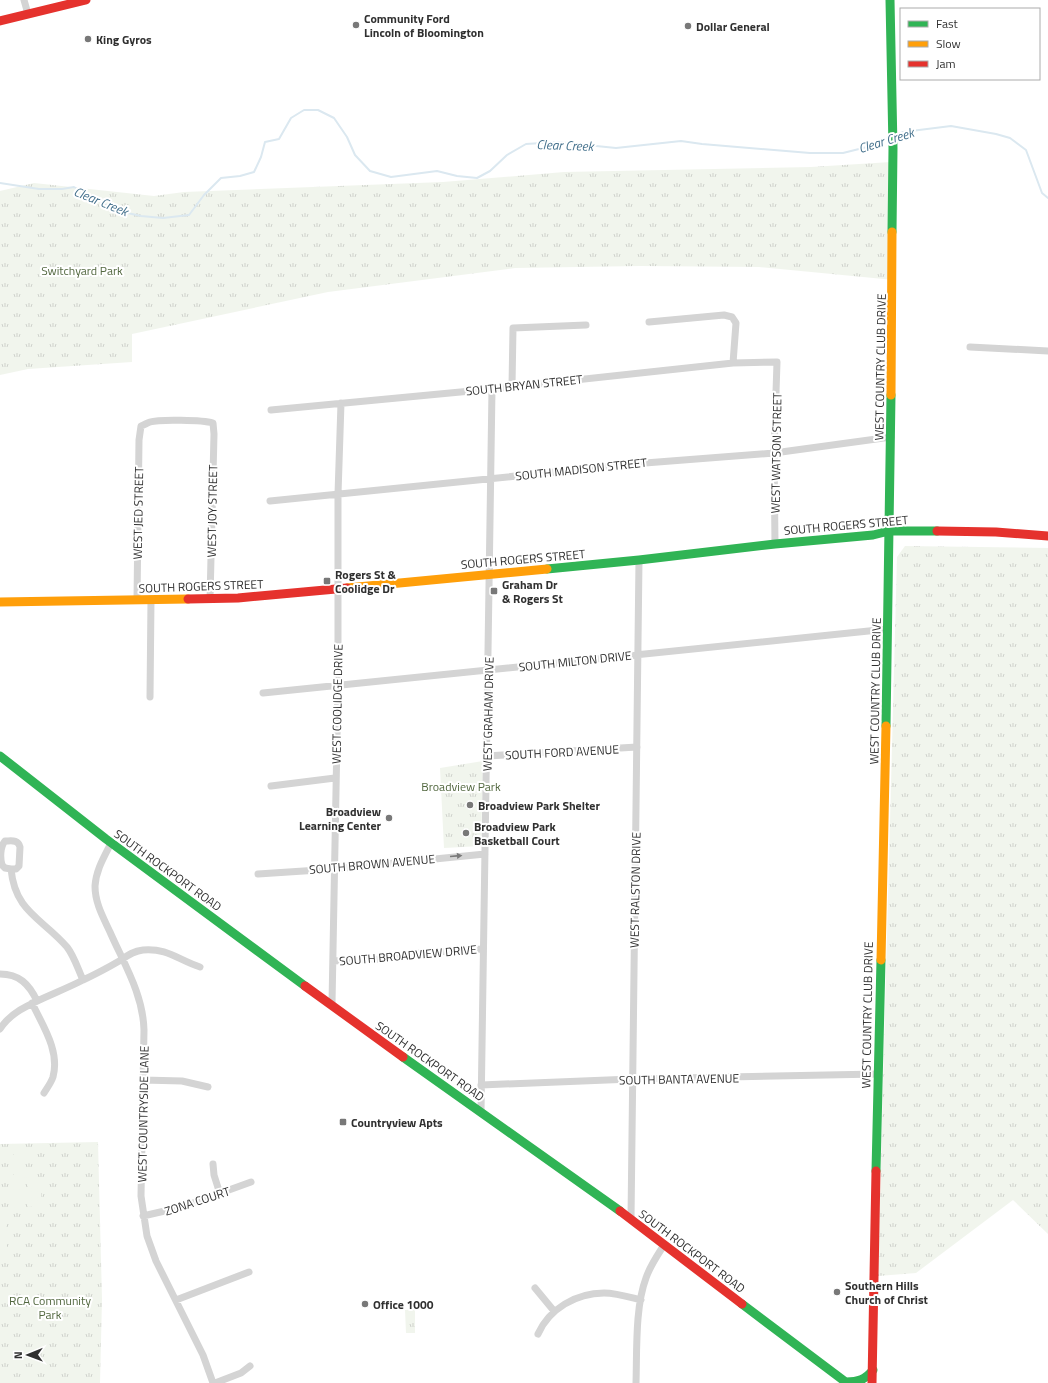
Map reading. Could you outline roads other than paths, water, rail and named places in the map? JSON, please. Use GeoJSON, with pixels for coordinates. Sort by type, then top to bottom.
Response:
{"type":"FeatureCollection","features":[{"type":"Feature","properties":{"kind":"street"},"geometry":{"type":"LineString","coordinates":[[24,0],[28,14]]}},
{"type":"Feature","properties":{"kind":"street"},"geometry":{"type":"LineString","coordinates":[[0,21],[86,0]]}},
{"type":"Feature","properties":{"kind":"street","name":"WEST COUNTRY CLUB DRIVE"},"geometry":{"type":"LineString","coordinates":[[872,1383],[891,437],[893,148],[890,0]]}},
{"type":"Feature","properties":{"kind":"street"},"geometry":{"type":"LineString","coordinates":[[649,322],[724,315],[732,318],[736,323],[733,363]]}},
{"type":"Feature","properties":{"kind":"street"},"geometry":{"type":"LineString","coordinates":[[512,386],[513,328],[586,325]]}},
{"type":"Feature","properties":{"kind":"street"},"geometry":{"type":"LineString","coordinates":[[970,347],[1048,351]]}},
{"type":"Feature","properties":{"kind":"street","name":"SOUTH BRYAN STREET"},"geometry":{"type":"LineString","coordinates":[[271,410],[492,389],[733,363],[777,362]]}},
{"type":"Feature","properties":{"kind":"street","name":"WEST WATSON STREET"},"geometry":{"type":"LineString","coordinates":[[775,544],[774,453],[777,362]]}},
{"type":"Feature","properties":{"kind":"street","name":"WEST GRAHAM DRIVE"},"geometry":{"type":"LineString","coordinates":[[481,1112],[492,389]]}},
{"type":"Feature","properties":{"kind":"street","name":"WEST COOLIDGE DRIVE"},"geometry":{"type":"LineString","coordinates":[[332,1004],[335,778],[338,686],[338,494],[341,403]]}},
{"type":"Feature","properties":{"kind":"street","name":"WEST JED STREET"},"geometry":{"type":"LineString","coordinates":[[136,600],[141,426],[150,422],[161,421],[205,421],[213,423]]}},
{"type":"Feature","properties":{"kind":"street","name":"WEST JOY STREET"},"geometry":{"type":"LineString","coordinates":[[210,599],[213,423]]}},
{"type":"Feature","properties":{"kind":"street","name":"SOUTH MADISON STREET"},"geometry":{"type":"LineString","coordinates":[[270,501],[645,463],[774,453],[891,437]]}},
{"type":"Feature","properties":{"kind":"street","name":"SOUTH ROGERS STREET"},"geometry":{"type":"LineString","coordinates":[[0,602],[238,598],[639,560],[775,544],[873,535],[889,531],[996,532],[1048,536]]}},
{"type":"Feature","properties":{"kind":"street","name":"WEST RALSTON DRIVE"},"geometry":{"type":"LineString","coordinates":[[630,1219],[639,560]]}},
{"type":"Feature","properties":{"kind":"street"},"geometry":{"type":"LineString","coordinates":[[150,696],[151,600]]}},
{"type":"Feature","properties":{"kind":"street","name":"SOUTH MILTON DRIVE"},"geometry":{"type":"LineString","coordinates":[[263,693],[888,629]]}},
{"type":"Feature","properties":{"kind":"street","name":"SOUTH FORD AVENUE"},"geometry":{"type":"LineString","coordinates":[[487,756],[637,747]]}},
{"type":"Feature","properties":{"kind":"street","name":"SOUTH ROCKPORT ROAD"},"geometry":{"type":"LineString","coordinates":[[0,756],[111,843],[630,1219],[846,1383]]}},
{"type":"Feature","properties":{"kind":"street"},"geometry":{"type":"LineString","coordinates":[[271,786],[335,778]]}},
{"type":"Feature","properties":{"kind":"street","name":"WEST COUNTRYSIDE LANE"},"geometry":{"type":"LineString","coordinates":[[111,843],[98,872],[96,893],[99,908],[137,990],[142,1008],[144,1030],[141,1196],[143,1216],[147,1236],[156,1261],[176,1300],[214,1383]]}},
{"type":"Feature","properties":{"kind":"street","name":"SOUTH BROWN AVENUE"},"geometry":{"type":"LineString","coordinates":[[258,874],[334,869],[485,854]]}},
{"type":"Feature","properties":{"kind":"street"},"geometry":{"type":"LineString","coordinates":[[11,869],[12,881],[16,893],[21,901],[30,913],[68,949],[83,980]]}},
{"type":"Feature","properties":{"kind":"street","name":"SOUTH BROADVIEW DRIVE"},"geometry":{"type":"LineString","coordinates":[[333,961],[379,959],[483,949]]}},
{"type":"Feature","properties":{"kind":"street"},"geometry":{"type":"LineString","coordinates":[[0,1029],[13,1014],[34,1002],[83,980],[134,951],[154,950],[173,954],[190,964],[200,967]]}},
{"type":"Feature","properties":{"kind":"street"},"geometry":{"type":"LineString","coordinates":[[0,974],[12,975],[22,980],[32,991],[34,1002],[54,1054],[52,1079],[44,1094]]}},
{"type":"Feature","properties":{"kind":"street","name":"SOUTH BANTA AVENUE"},"geometry":{"type":"LineString","coordinates":[[481,1085],[632,1079],[878,1074]]}},
{"type":"Feature","properties":{"kind":"street"},"geometry":{"type":"LineString","coordinates":[[143,1080],[182,1081],[208,1087]]}},
{"type":"Feature","properties":{"kind":"street"},"geometry":{"type":"LineString","coordinates":[[213,1164],[214,1175],[220,1194]]}},
{"type":"Feature","properties":{"kind":"street","name":"ZONA COURT"},"geometry":{"type":"LineString","coordinates":[[143,1216],[177,1209],[251,1182]]}},
{"type":"Feature","properties":{"kind":"street"},"geometry":{"type":"LineString","coordinates":[[636,1383],[642,1289],[650,1269],[664,1245]]}},
{"type":"Feature","properties":{"kind":"street"},"geometry":{"type":"LineString","coordinates":[[176,1300],[249,1272]]}},
{"type":"Feature","properties":{"kind":"street"},"geometry":{"type":"LineString","coordinates":[[535,1288],[554,1311]]}},
{"type":"Feature","properties":{"kind":"street"},"geometry":{"type":"LineString","coordinates":[[538,1334],[542,1323],[554,1311],[573,1300],[596,1294],[612,1294],[641,1300]]}},
{"type":"Feature","properties":{"kind":"street"},"geometry":{"type":"LineString","coordinates":[[214,1383],[241,1373],[250,1366]]}},
{"type":"Feature","properties":{"kind":"street"},"geometry":{"type":"LineString","coordinates":[[846,1383],[862,1381],[868,1377],[873,1370]]}},
{"type":"Feature","properties":{"kind":"waterway","name":"Clear Creek"},"geometry":{"type":"LineString","coordinates":[[0,183],[39,189],[62,189],[74,187],[108,206],[123,212],[141,216],[163,218],[189,215],[204,195],[221,178],[240,176],[254,172],[261,157],[265,142],[279,139],[291,118],[304,110],[318,110],[334,118],[347,137],[355,155],[370,171],[391,177],[437,171],[457,176],[477,178],[490,171],[507,155],[526,144],[557,142],[616,148],[681,141],[810,153],[843,153],[867,147],[888,138]]}},
{"type":"Feature","properties":{"kind":"waterway","name":"Clear Creek"},"geometry":{"type":"LineString","coordinates":[[896,135],[903,132],[951,126],[1010,138],[1026,150],[1042,193],[1048,198]]}},
{"type":"Feature","properties":{"kind":"place","name":"Community Ford Lincoln of Bloomington"},"geometry":{"type":"Point","coordinates":[356,25]}},
{"type":"Feature","properties":{"kind":"place","name":"Dollar General"},"geometry":{"type":"Point","coordinates":[688,26]}},
{"type":"Feature","properties":{"kind":"place","name":"King Gyros"},"geometry":{"type":"Point","coordinates":[88,39]}},
{"type":"Feature","properties":{"kind":"place","name":"Rogers St & Coolidge Dr"},"geometry":{"type":"Point","coordinates":[327,581]}},
{"type":"Feature","properties":{"kind":"place","name":"Graham Dr & Rogers St"},"geometry":{"type":"Point","coordinates":[494,591]}},
{"type":"Feature","properties":{"kind":"place","name":"Broadview Park Shelter"},"geometry":{"type":"Point","coordinates":[470,805]}},
{"type":"Feature","properties":{"kind":"place","name":"Broadview Learning Center"},"geometry":{"type":"Point","coordinates":[389,818]}},
{"type":"Feature","properties":{"kind":"place","name":"Broadview Park Basketball Court"},"geometry":{"type":"Point","coordinates":[466,833]}},
{"type":"Feature","properties":{"kind":"place","name":"Countryview Apts"},"geometry":{"type":"Point","coordinates":[343,1122]}},
{"type":"Feature","properties":{"kind":"place","name":"Southern Hills Church of Christ"},"geometry":{"type":"Point","coordinates":[837,1292]}},
{"type":"Feature","properties":{"kind":"place","name":"Office 1000"},"geometry":{"type":"Point","coordinates":[365,1304]}},
{"type":"Feature","properties":{"kind":"park label","name":"Switchyard Park"},"geometry":{"type":"Point","coordinates":[82,270]}},
{"type":"Feature","properties":{"kind":"park label","name":"Broadview Park"},"geometry":{"type":"Point","coordinates":[461,786]}},
{"type":"Feature","properties":{"kind":"park label","name":"RCA Community Park"},"geometry":{"type":"Point","coordinates":[50,1307]}}]}
